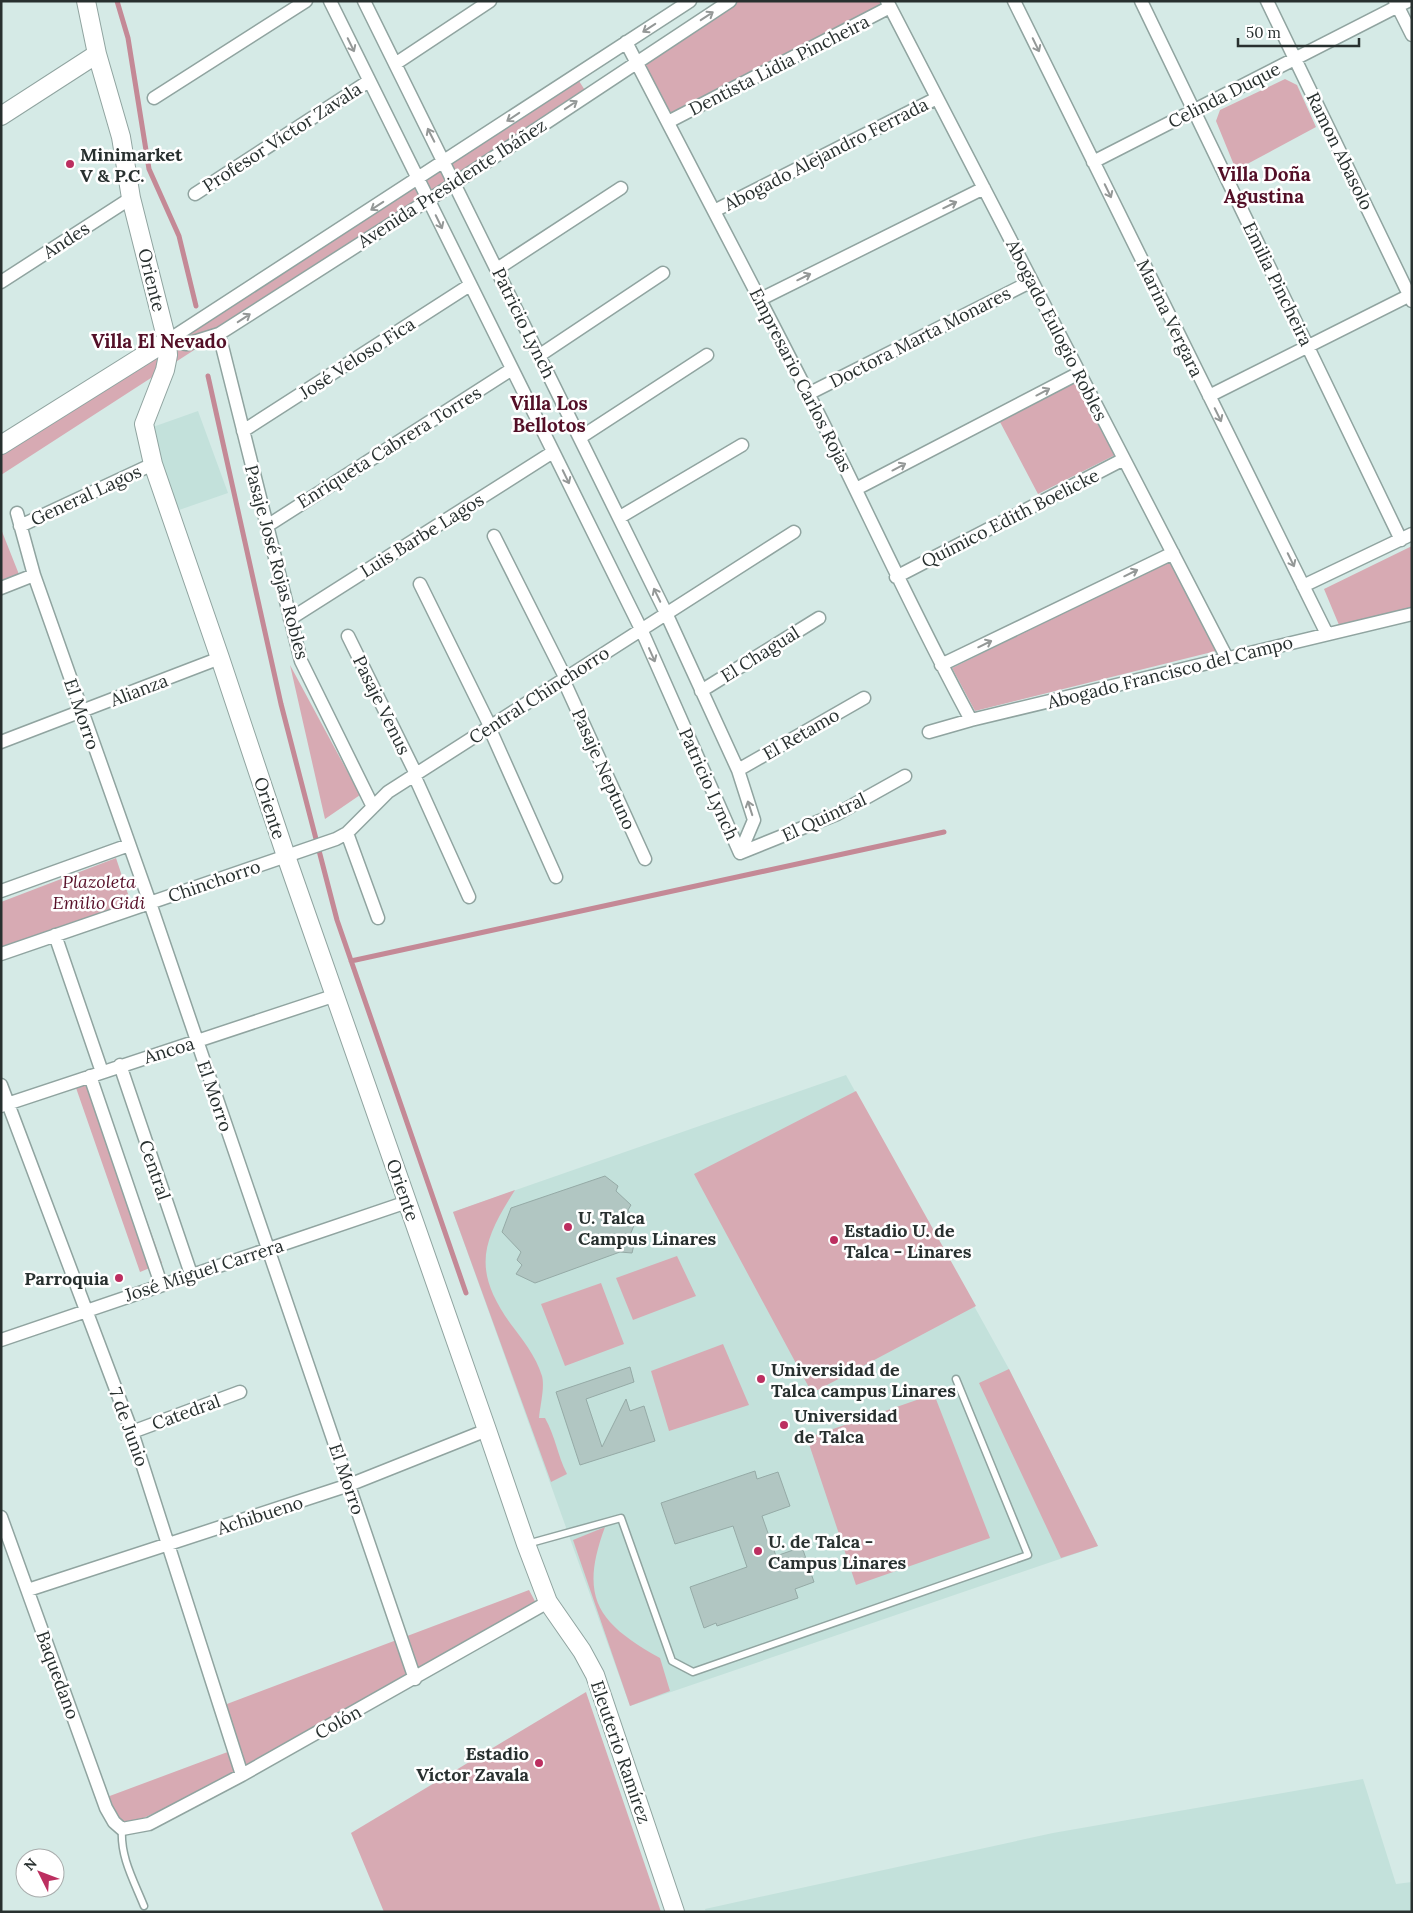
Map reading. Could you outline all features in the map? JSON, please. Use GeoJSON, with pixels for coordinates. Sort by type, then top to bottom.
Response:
{"type":"FeatureCollection","features":[{"type":"Feature","properties":{"kind":"street","name":"Oriente"},"geometry":{"type":"LineString","coordinates":[[86,1],[97,54],[121,137],[131,198],[167,341],[168,355],[165,370],[144,424],[153,464],[286,856],[488,1430],[526,1544],[548,1602]]}},
{"type":"Feature","properties":{"kind":"street"},"geometry":{"type":"LineString","coordinates":[[154,98],[306,1]]}},
{"type":"Feature","properties":{"kind":"street","name":"Patricio Lynch"},"geometry":{"type":"LineString","coordinates":[[330,1],[640,628],[740,853]]}},
{"type":"Feature","properties":{"kind":"street","name":"Patricio Lynch"},"geometry":{"type":"LineString","coordinates":[[364,1],[620,517],[738,770],[754,820],[740,853]]}},
{"type":"Feature","properties":{"kind":"street"},"geometry":{"type":"LineString","coordinates":[[395,64],[490,1]]}},
{"type":"Feature","properties":{"kind":"street","name":"Avenida Presidente Ibáñez"},"geometry":{"type":"LineString","coordinates":[[1,445],[418,180],[690,1]]}},
{"type":"Feature","properties":{"kind":"street","name":"Avenida Presidente Ibáñez"},"geometry":{"type":"LineString","coordinates":[[167,341],[187,344],[219,334],[428,200],[730,1]]}},
{"type":"Feature","properties":{"kind":"street","name":"Marina Vergara"},"geometry":{"type":"LineString","coordinates":[[1014,1],[1327,634]]}},
{"type":"Feature","properties":{"kind":"street","name":"Emilia Pincheira"},"geometry":{"type":"LineString","coordinates":[[1140,1],[1308,346],[1406,537]]}},
{"type":"Feature","properties":{"kind":"street","name":"Ramon Abasolo"},"geometry":{"type":"LineString","coordinates":[[1267,1],[1411,297]]}},
{"type":"Feature","properties":{"kind":"street"},"geometry":{"type":"LineString","coordinates":[[1400,3],[1412,35]]}},
{"type":"Feature","properties":{"kind":"street","name":"Celinda Duque"},"geometry":{"type":"LineString","coordinates":[[1093,162],[1400,3]]}},
{"type":"Feature","properties":{"kind":"street","name":"Abogado Eulogio Robles"},"geometry":{"type":"LineString","coordinates":[[888,4],[1227,658]]}},
{"type":"Feature","properties":{"kind":"street","name":"Dentista Lidia Pincheira"},"geometry":{"type":"LineString","coordinates":[[668,122],[888,4]]}},
{"type":"Feature","properties":{"kind":"street","name":"Empresario Carlos Rojas"},"geometry":{"type":"LineString","coordinates":[[626,42],[761,299],[856,489],[896,576],[970,720]]}},
{"type":"Feature","properties":{"kind":"street"},"geometry":{"type":"LineString","coordinates":[[1,116],[97,54]]}},
{"type":"Feature","properties":{"kind":"street","name":"Profesor Víctor Zavala"},"geometry":{"type":"LineString","coordinates":[[195,194],[369,81]]}},
{"type":"Feature","properties":{"kind":"street","name":"Abogado Alejandro Ferrada"},"geometry":{"type":"LineString","coordinates":[[714,211],[937,98]]}},
{"type":"Feature","properties":{"kind":"street"},"geometry":{"type":"LineString","coordinates":[[497,269],[621,188]]}},
{"type":"Feature","properties":{"kind":"street"},"geometry":{"type":"LineString","coordinates":[[761,299],[984,188]]}},
{"type":"Feature","properties":{"kind":"street","name":"Andes"},"geometry":{"type":"LineString","coordinates":[[1,282],[131,198]]}},
{"type":"Feature","properties":{"kind":"street"},"geometry":{"type":"LineString","coordinates":[[540,355],[663,273]]}},
{"type":"Feature","properties":{"kind":"street","name":"Doctora Marta Monares"},"geometry":{"type":"LineString","coordinates":[[808,394],[1032,281]]}},
{"type":"Feature","properties":{"kind":"street","name":"José Veloso Fica"},"geometry":{"type":"LineString","coordinates":[[243,431],[470,285]]}},
{"type":"Feature","properties":{"kind":"street"},"geometry":{"type":"LineString","coordinates":[[1209,396],[1411,297]]}},
{"type":"Feature","properties":{"kind":"street","name":"Pasaje José Rojas Robles"},"geometry":{"type":"LineString","coordinates":[[219,334],[301,661],[373,806]]}},
{"type":"Feature","properties":{"kind":"street"},"geometry":{"type":"LineString","coordinates":[[581,437],[707,355]]}},
{"type":"Feature","properties":{"kind":"street","name":"Enriqueta Cabrera Torres"},"geometry":{"type":"LineString","coordinates":[[267,526],[512,369]]}},
{"type":"Feature","properties":{"kind":"street"},"geometry":{"type":"LineString","coordinates":[[856,489],[1079,373]]}},
{"type":"Feature","properties":{"kind":"street"},"geometry":{"type":"LineString","coordinates":[[620,517],[742,445]]}},
{"type":"Feature","properties":{"kind":"street","name":"Luis Barbe Lagos"},"geometry":{"type":"LineString","coordinates":[[290,619],[553,452]]}},
{"type":"Feature","properties":{"kind":"street","name":"Químico Edith Boelicke"},"geometry":{"type":"LineString","coordinates":[[896,576],[1124,459]]}},
{"type":"Feature","properties":{"kind":"street","name":"General Lagos"},"geometry":{"type":"LineString","coordinates":[[18,520],[153,464]]}},
{"type":"Feature","properties":{"kind":"street","name":"El Morro"},"geometry":{"type":"LineString","coordinates":[[18,520],[34,575],[150,903],[415,1679]]}},
{"type":"Feature","properties":{"kind":"street","name":"Central Chinchorro"},"geometry":{"type":"LineString","coordinates":[[286,856],[342,836],[384,795],[640,628],[794,532]]}},
{"type":"Feature","properties":{"kind":"street","name":"Pasaje Neptuno"},"geometry":{"type":"LineString","coordinates":[[494,536],[564,678],[644,859]]}},
{"type":"Feature","properties":{"kind":"street"},"geometry":{"type":"LineString","coordinates":[[1303,586],[1406,537]]}},
{"type":"Feature","properties":{"kind":"street"},"geometry":{"type":"LineString","coordinates":[[941,665],[1173,552]]}},
{"type":"Feature","properties":{"kind":"street"},"geometry":{"type":"LineString","coordinates":[[1,588],[34,575]]}},
{"type":"Feature","properties":{"kind":"street"},"geometry":{"type":"LineString","coordinates":[[420,584],[490,726],[556,878]]}},
{"type":"Feature","properties":{"kind":"street","name":"Abogado Francisco del Campo"},"geometry":{"type":"LineString","coordinates":[[929,732],[970,720],[1412,614]]}},
{"type":"Feature","properties":{"kind":"street","name":"El Chagual"},"geometry":{"type":"LineString","coordinates":[[701,691],[819,618]]}},
{"type":"Feature","properties":{"kind":"street","name":"Pasaje Venus"},"geometry":{"type":"LineString","coordinates":[[348,636],[415,775],[469,897]]}},
{"type":"Feature","properties":{"kind":"street","name":"Alianza"},"geometry":{"type":"LineString","coordinates":[[1,742],[82,713],[220,658]]}},
{"type":"Feature","properties":{"kind":"street","name":"El Retamo"},"geometry":{"type":"LineString","coordinates":[[738,770],[864,698]]}},
{"type":"Feature","properties":{"kind":"street","name":"El Quintral"},"geometry":{"type":"LineString","coordinates":[[740,853],[836,814],[905,776]]}},
{"type":"Feature","properties":{"kind":"street"},"geometry":{"type":"LineString","coordinates":[[342,836],[378,918]]}},
{"type":"Feature","properties":{"kind":"street"},"geometry":{"type":"LineString","coordinates":[[1,891],[129,845]]}},
{"type":"Feature","properties":{"kind":"street","name":"Chinchorro"},"geometry":{"type":"LineString","coordinates":[[1,954],[286,856]]}},
{"type":"Feature","properties":{"kind":"street","name":"Central"},"geometry":{"type":"LineString","coordinates":[[55,935],[161,1284]]}},
{"type":"Feature","properties":{"kind":"street","name":"Ancoa"},"geometry":{"type":"LineString","coordinates":[[5,1104],[336,995]]}},
{"type":"Feature","properties":{"kind":"street","name":"Central"},"geometry":{"type":"LineString","coordinates":[[120,1065],[191,1274]]}},
{"type":"Feature","properties":{"kind":"street","name":"7 de Junio"},"geometry":{"type":"LineString","coordinates":[[1,1085],[5,1104],[132,1432],[242,1775]]}},
{"type":"Feature","properties":{"kind":"street","name":"José Miguel Carrera"},"geometry":{"type":"LineString","coordinates":[[1,1340],[161,1284],[407,1202]]}},
{"type":"Feature","properties":{"kind":"street","name":"Catedral"},"geometry":{"type":"LineString","coordinates":[[132,1432],[240,1392]]}},
{"type":"Feature","properties":{"kind":"street","name":"Achibueno"},"geometry":{"type":"LineString","coordinates":[[28,1590],[350,1485],[488,1430]]}},
{"type":"Feature","properties":{"kind":"street","name":"Baquedano"},"geometry":{"type":"LineString","coordinates":[[1,1517],[106,1808],[114,1822],[122,1829]]}},
{"type":"Feature","properties":{"kind":"street","name":"Colón"},"geometry":{"type":"LineString","coordinates":[[122,1829],[149,1824],[242,1775],[415,1679],[548,1602]]}},
{"type":"Feature","properties":{"kind":"street","name":"Eleuterio Ramírez"},"geometry":{"type":"LineString","coordinates":[[548,1602],[582,1651],[595,1675],[675,1912]]}},
{"type":"Feature","properties":{"kind":"lane"},"geometry":{"type":"LineString","coordinates":[[526,1544],[621,1518],[672,1661],[693,1672],[1028,1555],[956,1380]]}},
{"type":"Feature","properties":{"kind":"lane"},"geometry":{"type":"LineString","coordinates":[[122,1829],[121,1841],[126,1862],[144,1906]]}},
{"type":"Feature","properties":{"kind":"shaded area"},"geometry":{"type":"Polygon","coordinates":[[[198,411],[228,493],[179,510],[150,428],[198,411]]]}},
{"type":"Feature","properties":{"kind":"shaded area","name":"Universidad de Talca"},"geometry":{"type":"Polygon","coordinates":[[[846,1075],[1009,1369],[1098,1546],[630,1706],[453,1212],[846,1075]]]}},
{"type":"Feature","properties":{"kind":"shaded area"},"geometry":{"type":"Polygon","coordinates":[[[1363,1779],[1396,1884],[1412,1882],[1412,1912],[706,1912],[705,1909],[1053,1833],[1363,1779]]]}},
{"type":"Feature","properties":{"kind":"green space"},"geometry":{"type":"Polygon","coordinates":[[[738,1],[880,1],[882,4],[670,114],[644,64],[738,1]]]}},
{"type":"Feature","properties":{"kind":"green space"},"geometry":{"type":"Polygon","coordinates":[[[1285,79],[1297,85],[1316,127],[1236,170],[1216,121],[1220,110],[1285,79]]]}},
{"type":"Feature","properties":{"kind":"green space"},"geometry":{"type":"Polygon","coordinates":[[[579,81],[588,95],[1,475],[1,453],[579,81]]]}},
{"type":"Feature","properties":{"kind":"green space"},"geometry":{"type":"Polygon","coordinates":[[[1075,382],[1115,455],[1038,494],[1000,422],[1075,382]]]}},
{"type":"Feature","properties":{"kind":"green space"},"geometry":{"type":"Polygon","coordinates":[[[1,529],[22,582],[1,589],[1,529]]]}},
{"type":"Feature","properties":{"kind":"green space"},"geometry":{"type":"Polygon","coordinates":[[[1412,546],[1412,607],[1339,625],[1324,589],[1412,546]]]}},
{"type":"Feature","properties":{"kind":"green space"},"geometry":{"type":"Polygon","coordinates":[[[1170,561],[1216,651],[975,711],[952,668],[1170,561]]]}},
{"type":"Feature","properties":{"kind":"green space"},"geometry":{"type":"Polygon","coordinates":[[[290,665],[360,795],[325,819],[290,665]]]}},
{"type":"Feature","properties":{"kind":"green space","name":"Plazoleta Emilio Gidi"},"geometry":{"type":"Polygon","coordinates":[[[116,858],[132,906],[1,951],[1,902],[116,858]]]}},
{"type":"Feature","properties":{"kind":"green space"},"geometry":{"type":"Polygon","coordinates":[[[96,1078],[162,1263],[140,1272],[75,1085],[96,1078]]]}},
{"type":"Feature","properties":{"kind":"green space","name":"Estadio U. de Talca - Linares"},"geometry":{"type":"Polygon","coordinates":[[[856,1091],[976,1306],[812,1393],[694,1174],[856,1091]]]}},
{"type":"Feature","properties":{"kind":"green space"},"geometry":{"type":"Polygon","coordinates":[[[515,1190],[495,1225],[489,1241],[486,1271],[490,1287],[498,1304],[532,1355],[542,1376],[543,1391],[539,1418],[545,1418],[549,1425],[567,1474],[551,1482],[453,1212],[515,1190]]]}},
{"type":"Feature","properties":{"kind":"green space"},"geometry":{"type":"Polygon","coordinates":[[[677,1256],[696,1296],[633,1320],[616,1278],[677,1256]]]}},
{"type":"Feature","properties":{"kind":"green space"},"geometry":{"type":"Polygon","coordinates":[[[601,1283],[624,1344],[565,1366],[541,1304],[601,1283]]]}},
{"type":"Feature","properties":{"kind":"green space"},"geometry":{"type":"Polygon","coordinates":[[[723,1344],[749,1405],[669,1431],[651,1371],[723,1344]]]}},
{"type":"Feature","properties":{"kind":"green space"},"geometry":{"type":"Polygon","coordinates":[[[1009,1369],[1098,1546],[1061,1558],[979,1383],[1009,1369]]]}},
{"type":"Feature","properties":{"kind":"green space"},"geometry":{"type":"Polygon","coordinates":[[[934,1394],[990,1538],[856,1585],[807,1438],[934,1394]]]}},
{"type":"Feature","properties":{"kind":"green space"},"geometry":{"type":"Polygon","coordinates":[[[605,1527],[597,1551],[594,1572],[594,1590],[599,1606],[608,1620],[621,1633],[660,1658],[670,1691],[630,1706],[573,1540],[605,1527]]]}},
{"type":"Feature","properties":{"kind":"green space"},"geometry":{"type":"Polygon","coordinates":[[[529,1590],[537,1605],[246,1770],[120,1829],[107,1797],[233,1750],[219,1707],[529,1590]]]}},
{"type":"Feature","properties":{"kind":"green space","name":"Estadio Víctor Zavala"},"geometry":{"type":"Polygon","coordinates":[[[586,1692],[661,1912],[384,1912],[351,1833],[586,1692]]]}},
{"type":"Feature","properties":{"kind":"building","name":"U. Talca Campus Linares"},"geometry":{"type":"Polygon","coordinates":[[[605,1176],[618,1186],[616,1191],[631,1205],[628,1210],[635,1223],[630,1235],[635,1241],[632,1253],[620,1252],[535,1283],[516,1274],[522,1265],[517,1260],[521,1252],[502,1232],[511,1208],[605,1176]]]}},
{"type":"Feature","properties":{"kind":"building"},"geometry":{"type":"Polygon","coordinates":[[[630,1367],[634,1382],[586,1399],[602,1447],[626,1399],[630,1411],[644,1406],[655,1441],[580,1465],[556,1392],[630,1367]]]}},
{"type":"Feature","properties":{"kind":"building","name":"U. de Talca - Campus Linares"},"geometry":{"type":"Polygon","coordinates":[[[755,1471],[757,1479],[778,1472],[790,1506],[762,1516],[776,1556],[802,1547],[814,1582],[795,1589],[798,1598],[717,1626],[716,1623],[704,1628],[690,1587],[747,1567],[733,1526],[675,1544],[661,1503],[755,1471]]]}},
{"type":"Feature","properties":{"kind":"waterway"},"geometry":{"type":"LineString","coordinates":[[117,1],[128,38],[149,169],[179,236],[196,306]]}},
{"type":"Feature","properties":{"kind":"waterway"},"geometry":{"type":"LineString","coordinates":[[208,376],[281,704],[337,920],[466,1293]]}},
{"type":"Feature","properties":{"kind":"waterway"},"geometry":{"type":"LineString","coordinates":[[351,961],[944,832]]}},
{"type":"Feature","properties":{"kind":"place","name":"Minimarket V & P.C."},"geometry":{"type":"Point","coordinates":[70,164]}},
{"type":"Feature","properties":{"kind":"place","name":"U. Talca Campus Linares"},"geometry":{"type":"Point","coordinates":[568,1227]}},
{"type":"Feature","properties":{"kind":"place","name":"Estadio U. de Talca - Linares"},"geometry":{"type":"Point","coordinates":[834,1240]}},
{"type":"Feature","properties":{"kind":"place","name":"Parroquia"},"geometry":{"type":"Point","coordinates":[119,1278]}},
{"type":"Feature","properties":{"kind":"place","name":"Universidad de Talca campus Linares"},"geometry":{"type":"Point","coordinates":[761,1379]}},
{"type":"Feature","properties":{"kind":"place","name":"Universidad de Talca"},"geometry":{"type":"Point","coordinates":[784,1425]}},
{"type":"Feature","properties":{"kind":"place","name":"U. de Talca - Campus Linares"},"geometry":{"type":"Point","coordinates":[758,1551]}},
{"type":"Feature","properties":{"kind":"place","name":"Estadio Víctor Zavala"},"geometry":{"type":"Point","coordinates":[539,1763]}},
{"type":"Feature","properties":{"kind":"district","name":"Villa Doña Agustina"},"geometry":{"type":"Point","coordinates":[1264,185]}},
{"type":"Feature","properties":{"kind":"district","name":"Villa El Nevado"},"geometry":{"type":"Point","coordinates":[159,341]}},
{"type":"Feature","properties":{"kind":"district","name":"Villa Los Bellotos"},"geometry":{"type":"Point","coordinates":[549,414]}}]}
